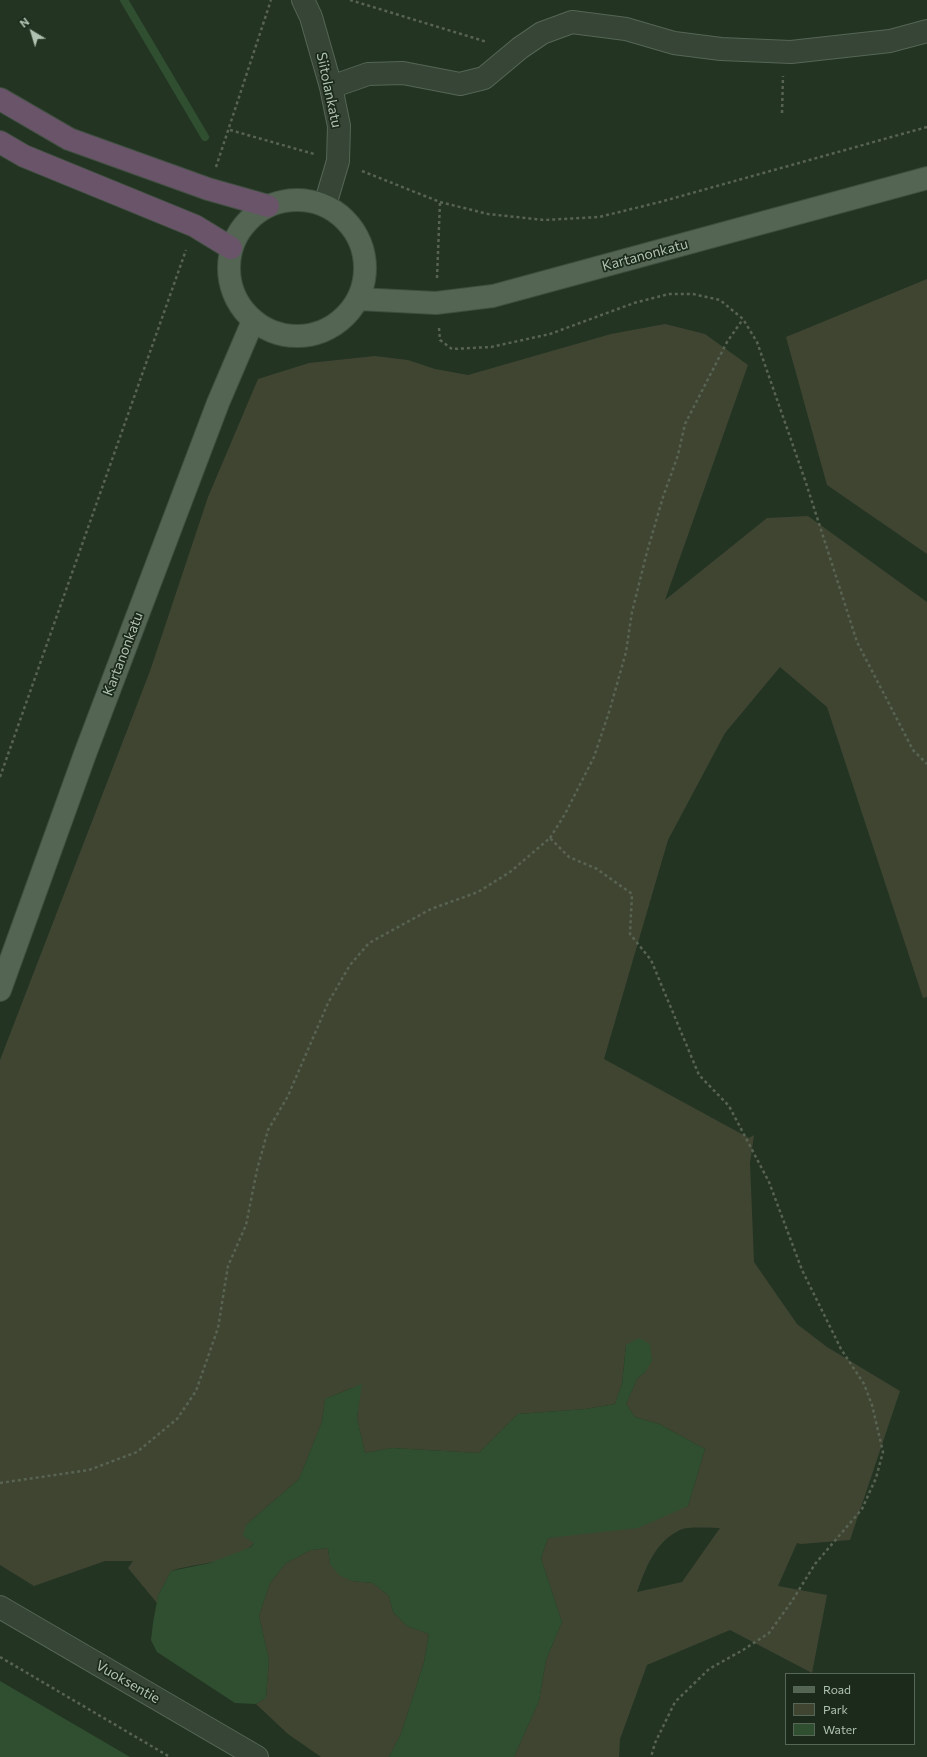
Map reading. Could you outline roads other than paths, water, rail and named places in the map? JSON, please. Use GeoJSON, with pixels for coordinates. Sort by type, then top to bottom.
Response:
{"type":"FeatureCollection","features":[{"type":"Feature","properties":{"kind":"highway"},"geometry":{"type":"LineString","coordinates":[[0,99],[69,139],[208,189],[268,206]]}},
{"type":"Feature","properties":{"kind":"highway"},"geometry":{"type":"LineString","coordinates":[[0,142],[24,156],[195,226],[231,248]]}},
{"type":"Feature","properties":{"kind":"main road","name":"Kartanonkatu"},"geometry":{"type":"LineString","coordinates":[[358,299],[436,303],[493,296],[927,178]]}},
{"type":"Feature","properties":{"kind":"main road"},"geometry":{"type":"LineString","coordinates":[[287,200],[306,200],[325,205],[348,221],[362,245],[366,272],[358,299],[344,319],[323,332],[299,336],[275,333],[253,321],[240,306],[231,288],[228,268],[231,248],[245,223],[268,206],[287,200]]}},
{"type":"Feature","properties":{"kind":"main road","name":"Kartanonkatu"},"geometry":{"type":"LineString","coordinates":[[0,990],[85,754],[218,403],[253,321]]}},
{"type":"Feature","properties":{"kind":"street","name":"Siitolankatu"},"geometry":{"type":"LineString","coordinates":[[303,0],[311,17],[331,87],[339,126],[338,162],[325,205]]}},
{"type":"Feature","properties":{"kind":"street"},"geometry":{"type":"LineString","coordinates":[[331,87],[368,74],[403,73],[460,84],[484,78],[542,32],[572,22],[626,29],[674,43],[721,49],[783,52],[890,41],[927,31]]}},
{"type":"Feature","properties":{"kind":"street","name":"Vuoksentie"},"geometry":{"type":"LineString","coordinates":[[0,1607],[257,1757]]}},
{"type":"Feature","properties":{"kind":"water"},"geometry":{"type":"Polygon","coordinates":[[[639,1338],[650,1344],[652,1361],[646,1371],[637,1379],[626,1404],[635,1417],[659,1424],[705,1449],[688,1506],[638,1528],[548,1538],[541,1558],[562,1622],[546,1660],[539,1701],[514,1757],[389,1757],[401,1734],[424,1662],[429,1634],[407,1626],[393,1612],[389,1596],[373,1583],[352,1581],[339,1575],[330,1564],[328,1548],[311,1550],[286,1563],[270,1583],[259,1616],[269,1660],[266,1698],[256,1704],[235,1703],[157,1652],[151,1640],[153,1623],[158,1596],[171,1571],[210,1563],[251,1547],[254,1543],[243,1536],[246,1525],[299,1479],[322,1422],[325,1399],[362,1384],[357,1418],[365,1453],[392,1448],[479,1453],[518,1414],[586,1409],[615,1404],[622,1384],[626,1345],[639,1338]]]}},
{"type":"Feature","properties":{"kind":"water"},"geometry":{"type":"Polygon","coordinates":[[[0,1681],[130,1757],[0,1757],[0,1681]]]}},
{"type":"Feature","properties":{"kind":"waterway"},"geometry":{"type":"LineString","coordinates":[[124,0],[205,137]]}}]}
